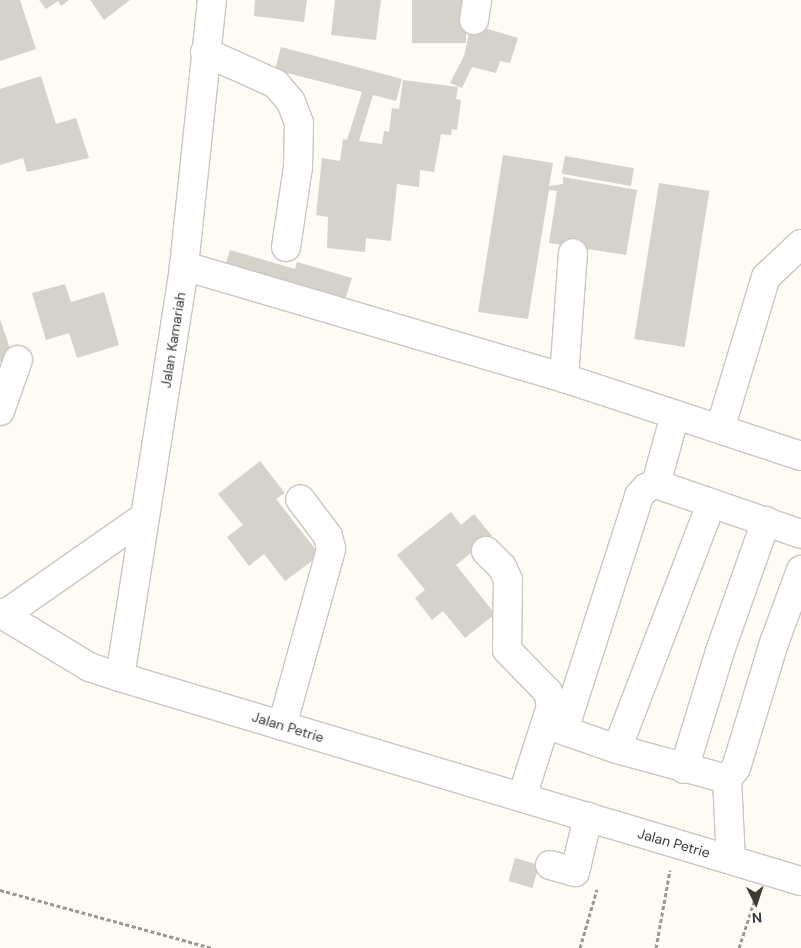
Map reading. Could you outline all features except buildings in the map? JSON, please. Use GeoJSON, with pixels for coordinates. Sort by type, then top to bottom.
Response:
{"type":"FeatureCollection","features":[{"type":"Feature","properties":{"kind":"street","name":"Jalan Kamariah"},"geometry":{"type":"LineString","coordinates":[[120,677],[184,266],[212,0]]}},
{"type":"Feature","properties":{"kind":"street"},"geometry":{"type":"LineString","coordinates":[[206,52],[276,84],[292,102],[299,123],[298,167],[286,247]]}},
{"type":"Feature","properties":{"kind":"street"},"geometry":{"type":"LineString","coordinates":[[720,429],[766,277],[801,244]]}},
{"type":"Feature","properties":{"kind":"street"},"geometry":{"type":"LineString","coordinates":[[564,378],[573,253]]}},
{"type":"Feature","properties":{"kind":"street"},"geometry":{"type":"LineString","coordinates":[[184,266],[564,378],[801,456]]}},
{"type":"Feature","properties":{"kind":"street"},"geometry":{"type":"LineString","coordinates":[[0,411],[18,360]]}},
{"type":"Feature","properties":{"kind":"street"},"geometry":{"type":"LineString","coordinates":[[656,484],[675,415]]}},
{"type":"Feature","properties":{"kind":"street"},"geometry":{"type":"LineString","coordinates":[[522,798],[555,727],[638,496],[646,488],[656,484],[801,534]]}},
{"type":"Feature","properties":{"kind":"street"},"geometry":{"type":"LineString","coordinates":[[282,726],[331,549],[328,536],[300,499]]}},
{"type":"Feature","properties":{"kind":"street"},"geometry":{"type":"LineString","coordinates":[[618,749],[711,504]]}},
{"type":"Feature","properties":{"kind":"street"},"geometry":{"type":"LineString","coordinates":[[2,614],[144,517]]}},
{"type":"Feature","properties":{"kind":"street"},"geometry":{"type":"LineString","coordinates":[[684,769],[720,651],[766,521]]}},
{"type":"Feature","properties":{"kind":"street"},"geometry":{"type":"LineString","coordinates":[[486,551],[502,567],[508,580],[507,650],[548,692],[555,727]]}},
{"type":"Feature","properties":{"kind":"street"},"geometry":{"type":"LineString","coordinates":[[731,860],[727,779],[736,768],[774,643],[801,570]]}},
{"type":"Feature","properties":{"kind":"street","name":"Jalan Petrie"},"geometry":{"type":"LineString","coordinates":[[2,614],[89,667],[801,881]]}},
{"type":"Feature","properties":{"kind":"street"},"geometry":{"type":"LineString","coordinates":[[555,727],[684,769],[727,779]]}},
{"type":"Feature","properties":{"kind":"street"},"geometry":{"type":"LineString","coordinates":[[562,869],[588,817]]}},
{"type":"Feature","properties":{"kind":"path"},"geometry":{"type":"LineString","coordinates":[[656,948],[675,843]]}},
{"type":"Feature","properties":{"kind":"path"},"geometry":{"type":"LineString","coordinates":[[739,948],[765,870]]}},
{"type":"Feature","properties":{"kind":"path"},"geometry":{"type":"LineString","coordinates":[[0,890],[212,948]]}}]}
